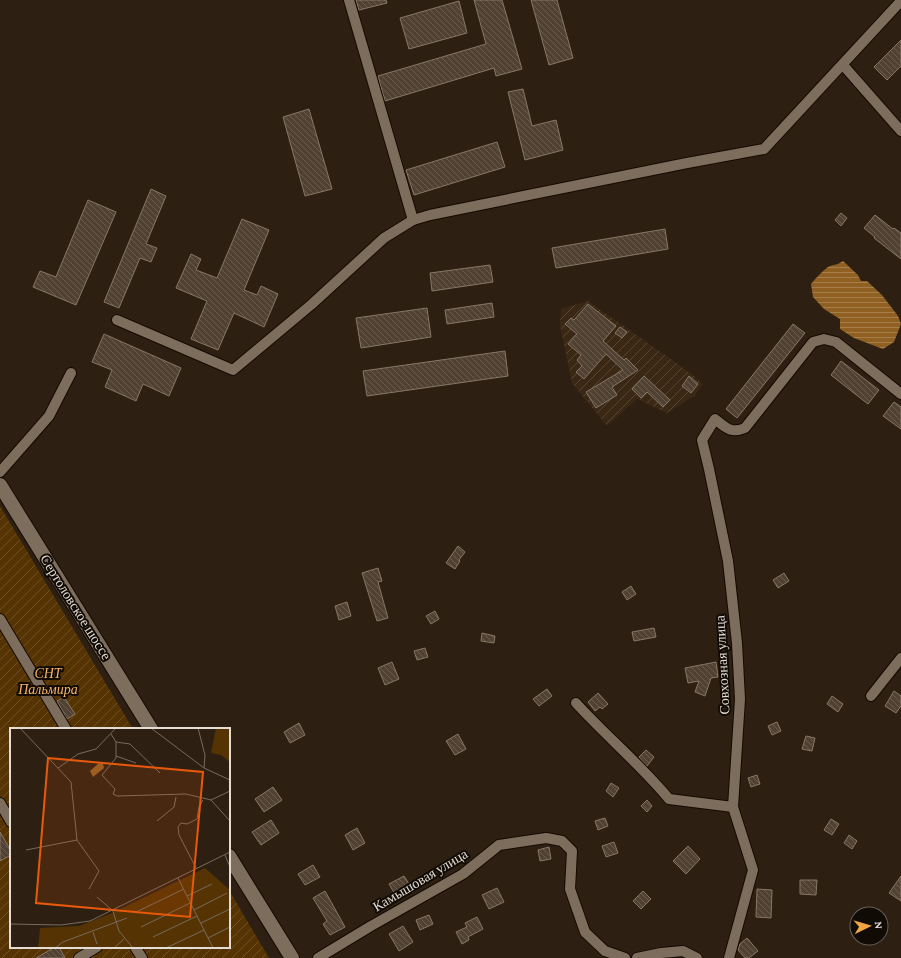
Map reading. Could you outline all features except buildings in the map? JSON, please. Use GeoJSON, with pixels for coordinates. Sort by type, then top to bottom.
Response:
{"type":"FeatureCollection","features":[{"type":"Feature","properties":{"kind":"main road","name":"Сертоловское шоссе"},"geometry":{"type":"LineString","coordinates":[[0,485],[150,728]]}},
{"type":"Feature","properties":{"kind":"main road"},"geometry":{"type":"LineString","coordinates":[[231,862],[292,958]]}},
{"type":"Feature","properties":{"kind":"street"},"geometry":{"type":"LineString","coordinates":[[349,0],[413,220]]}},
{"type":"Feature","properties":{"kind":"street"},"geometry":{"type":"LineString","coordinates":[[117,320],[233,370],[312,304],[384,238],[413,220],[430,215],[687,163],[764,149],[901,1]]}},
{"type":"Feature","properties":{"kind":"street"},"geometry":{"type":"LineString","coordinates":[[843,65],[901,131]]}},
{"type":"Feature","properties":{"kind":"street","name":"Совхозная улица"},"geometry":{"type":"LineString","coordinates":[[729,958],[752,870],[733,807],[740,699],[728,561],[702,440],[715,419],[729,430],[738,431],[745,428],[813,342],[824,339],[836,342],[901,394]]}},
{"type":"Feature","properties":{"kind":"street"},"geometry":{"type":"LineString","coordinates":[[0,472],[50,416],[71,373]]}},
{"type":"Feature","properties":{"kind":"street"},"geometry":{"type":"LineString","coordinates":[[0,619],[65,728]]}},
{"type":"Feature","properties":{"kind":"street"},"geometry":{"type":"LineString","coordinates":[[870,696],[901,658]]}},
{"type":"Feature","properties":{"kind":"street"},"geometry":{"type":"LineString","coordinates":[[576,703],[597,727],[654,782],[669,799],[733,807]]}},
{"type":"Feature","properties":{"kind":"street"},"geometry":{"type":"LineString","coordinates":[[0,803],[10,820]]}},
{"type":"Feature","properties":{"kind":"street","name":"Камышовая улица"},"geometry":{"type":"LineString","coordinates":[[318,958],[463,874],[499,845],[546,838],[562,841],[572,851],[570,889],[585,932],[605,950],[625,958]]}},
{"type":"Feature","properties":{"kind":"street"},"geometry":{"type":"LineString","coordinates":[[136,948],[142,958]]}},
{"type":"Feature","properties":{"kind":"street"},"geometry":{"type":"LineString","coordinates":[[79,958],[87,950]]}},
{"type":"Feature","properties":{"kind":"street"},"geometry":{"type":"LineString","coordinates":[[637,958],[661,953],[683,951],[697,958]]}},
{"type":"Feature","properties":{"kind":"shaded area"},"geometry":{"type":"Polygon","coordinates":[[[843,261],[858,275],[861,281],[867,281],[882,295],[898,316],[901,324],[894,342],[883,349],[854,338],[840,329],[840,319],[824,309],[813,297],[811,284],[828,267],[839,264],[843,261]]]}},
{"type":"Feature","properties":{"kind":"shaded area"},"geometry":{"type":"Polygon","coordinates":[[[588,301],[689,372],[703,384],[694,396],[667,413],[637,399],[607,426],[572,383],[560,325],[561,309],[588,301]]]}},
{"type":"Feature","properties":{"kind":"green space","name":"СНТ Пальмира"},"geometry":{"type":"Polygon","coordinates":[[[0,506],[132,728],[10,728],[10,948],[230,948],[230,892],[269,958],[0,958],[0,506]]]}}]}
